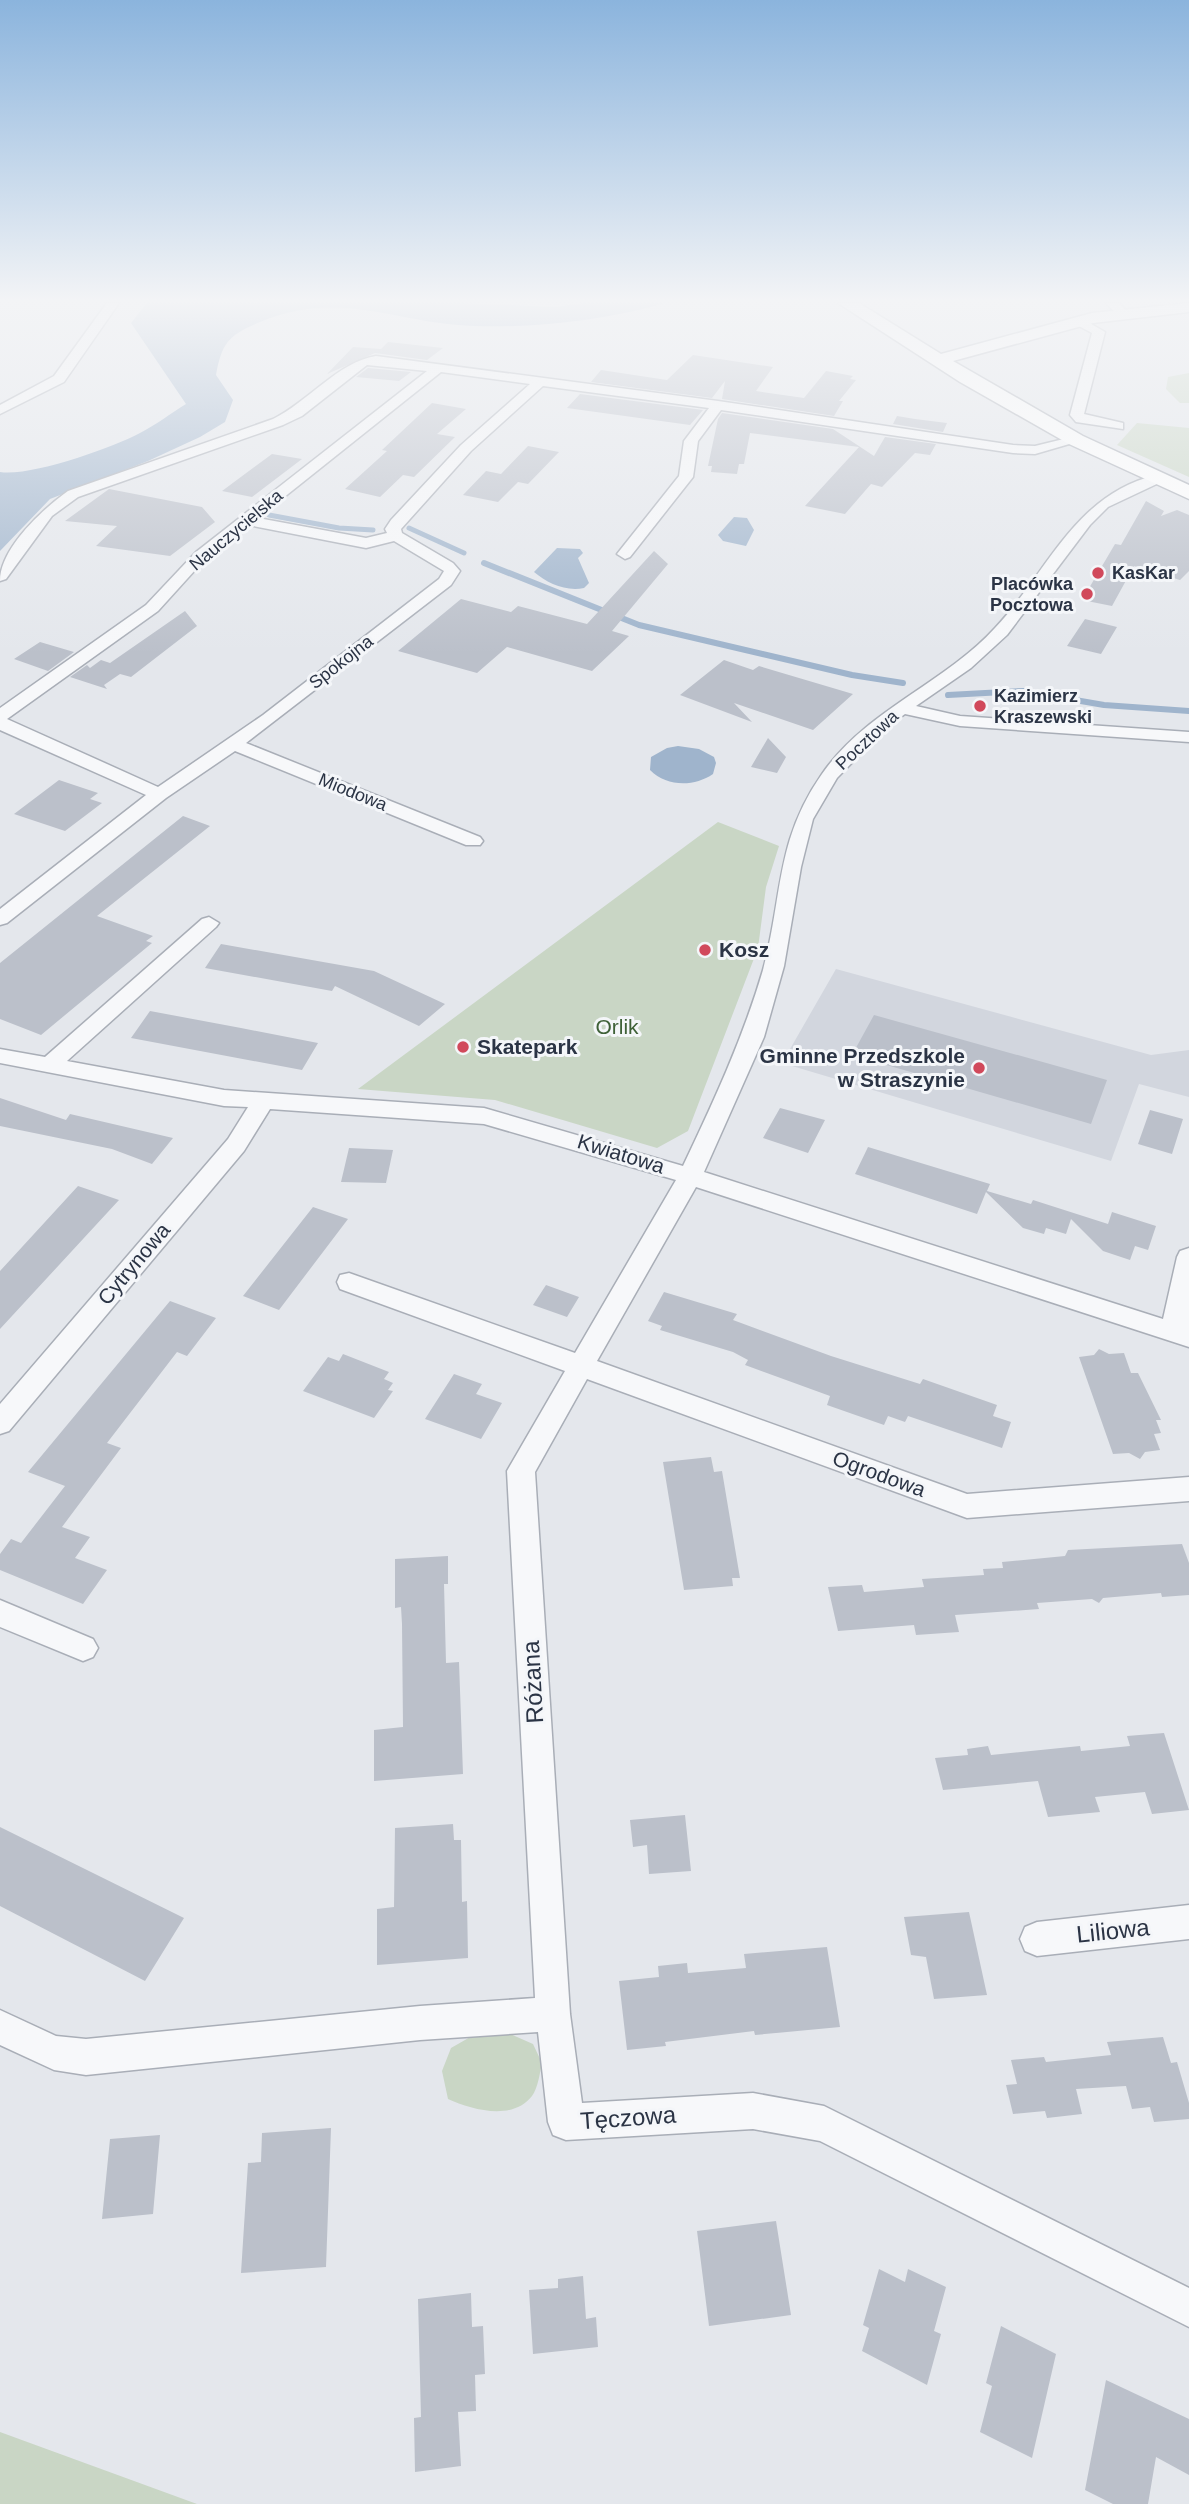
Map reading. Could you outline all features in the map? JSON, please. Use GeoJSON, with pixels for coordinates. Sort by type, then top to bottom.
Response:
{"type":"FeatureCollection","features":[{"type":"Feature","properties":{"kind":"main road"},"geometry":{"type":"LineString","coordinates":[[1041,420],[1156,480],[1189,493]]}},
{"type":"Feature","properties":{"kind":"street"},"geometry":{"type":"LineString","coordinates":[[0,576],[47,513],[73,494],[282,420]]}},
{"type":"Feature","properties":{"kind":"street","name":"Nauczycielska"},"geometry":{"type":"LineString","coordinates":[[0,716],[152,608],[201,555],[373,420]]}},
{"type":"Feature","properties":{"kind":"street"},"geometry":{"type":"LineString","coordinates":[[246,520],[366,542],[396,536],[393,529],[396,523],[431,484],[500,420]]}},
{"type":"Feature","properties":{"kind":"street"},"geometry":{"type":"LineString","coordinates":[[625,554],[686,477],[691,440],[707,420]]}},
{"type":"Feature","properties":{"kind":"street"},"geometry":{"type":"LineString","coordinates":[[818,420],[1013,449],[1035,450],[1076,440]]}},
{"type":"Feature","properties":{"kind":"street"},"geometry":{"type":"LineString","coordinates":[[1086,420],[1118,426]]}},
{"type":"Feature","properties":{"kind":"street","name":"Pocztowa"},"geometry":{"type":"LineString","coordinates":[[690,1176],[753,1037],[774,966],[791,867],[804,819],[830,775],[846,756],[902,708],[965,664],[1001,632],[1085,522],[1103,504],[1114,496],[1156,480]]}},
{"type":"Feature","properties":{"kind":"street","name":"Spokojna"},"geometry":{"type":"LineString","coordinates":[[0,919],[159,794],[234,744],[450,576],[449,566],[396,536]]}},
{"type":"Feature","properties":{"kind":"street"},"geometry":{"type":"LineString","coordinates":[[902,708],[960,721],[1189,737]]}},
{"type":"Feature","properties":{"kind":"street"},"geometry":{"type":"LineString","coordinates":[[0,723],[159,794]]}},
{"type":"Feature","properties":{"kind":"street","name":"Miodowa"},"geometry":{"type":"LineString","coordinates":[[234,744],[473,841]]}},
{"type":"Feature","properties":{"kind":"street"},"geometry":{"type":"LineString","coordinates":[[51,1066],[64,1050],[209,923]]}},
{"type":"Feature","properties":{"kind":"street","name":"Kwiatowa"},"geometry":{"type":"LineString","coordinates":[[0,1056],[197,1094],[263,1102],[484,1116],[536,1128],[1181,1334],[1189,1257]]}},
{"type":"Feature","properties":{"kind":"street","name":"Cytrynowa"},"geometry":{"type":"LineString","coordinates":[[0,1423],[236,1145],[263,1102]]}},
{"type":"Feature","properties":{"kind":"street","name":"Różana"},"geometry":{"type":"LineString","coordinates":[[553,2014],[521,1471],[690,1176]]}},
{"type":"Feature","properties":{"kind":"street"},"geometry":{"type":"LineString","coordinates":[[349,1282],[582,1366]]}},
{"type":"Feature","properties":{"kind":"street","name":"Ogrodowa"},"geometry":{"type":"LineString","coordinates":[[582,1366],[967,1506],[1189,1489]]}},
{"type":"Feature","properties":{"kind":"street"},"geometry":{"type":"LineString","coordinates":[[0,1613],[83,1648]]}},
{"type":"Feature","properties":{"kind":"street","name":"Liliowa"},"geometry":{"type":"LineString","coordinates":[[1037,1939],[1189,1922]]}},
{"type":"Feature","properties":{"kind":"street"},"geometry":{"type":"LineString","coordinates":[[0,2027],[54,2053],[86,2057],[420,2023],[553,2014]]}},
{"type":"Feature","properties":{"kind":"street","name":"Tęczowa"},"geometry":{"type":"LineString","coordinates":[[553,2014],[566,2122],[753,2111],[824,2124],[1189,2308]]}},
{"type":"Feature","properties":{"kind":"shaded area"},"geometry":{"type":"Polygon","coordinates":[[[836,969],[1151,1055],[1189,1050],[1189,1097],[1139,1084],[1111,1161],[782,1063],[836,969]]]}},
{"type":"Feature","properties":{"kind":"green space"},"geometry":{"type":"Polygon","coordinates":[[[1137,423],[1189,428],[1189,477],[1117,445],[1137,423]]]}},
{"type":"Feature","properties":{"kind":"green space","name":"Orlik"},"geometry":{"type":"Polygon","coordinates":[[[718,822],[779,846],[766,887],[758,948],[688,1131],[657,1148],[495,1100],[358,1089],[718,822]]]}},
{"type":"Feature","properties":{"kind":"green space"},"geometry":{"type":"Polygon","coordinates":[[[508,2033],[533,2044],[542,2063],[532,2096],[524,2104],[503,2111],[469,2107],[448,2099],[442,2071],[451,2048],[472,2036],[508,2033]]]}},
{"type":"Feature","properties":{"kind":"green space"},"geometry":{"type":"Polygon","coordinates":[[[0,2432],[197,2504],[0,2504],[0,2432]]]}},
{"type":"Feature","properties":{"kind":"water"},"geometry":{"type":"Polygon","coordinates":[[[161,420],[226,420],[200,437],[148,461],[50,499],[0,551],[0,472],[50,466],[111,446],[161,420]]]}},
{"type":"Feature","properties":{"kind":"water"},"geometry":{"type":"Polygon","coordinates":[[[734,517],[747,518],[754,530],[746,546],[723,541],[718,535],[734,517]]]}},
{"type":"Feature","properties":{"kind":"water"},"geometry":{"type":"Polygon","coordinates":[[[557,548],[580,549],[583,553],[578,558],[589,583],[584,588],[557,586],[534,572],[557,548]]]}},
{"type":"Feature","properties":{"kind":"water"},"geometry":{"type":"Polygon","coordinates":[[[678,746],[699,749],[714,757],[716,763],[713,774],[698,781],[681,783],[664,780],[650,770],[651,757],[667,748],[678,746]]]}},
{"type":"Feature","properties":{"kind":"building"},"geometry":{"type":"Polygon","coordinates":[[[414,420],[453,420],[437,434],[455,437],[414,477],[403,475],[380,497],[345,489],[387,451],[382,450],[414,420]]]}},
{"type":"Feature","properties":{"kind":"building"},"geometry":{"type":"Polygon","coordinates":[[[653,420],[694,420],[690,425],[653,420]]]}},
{"type":"Feature","properties":{"kind":"building"},"geometry":{"type":"Polygon","coordinates":[[[718,420],[770,420],[833,429],[874,456],[885,437],[936,444],[930,455],[915,453],[882,487],[871,484],[845,514],[805,506],[859,447],[750,433],[744,464],[739,464],[737,474],[711,472],[712,466],[708,466],[718,420]]]}},
{"type":"Feature","properties":{"kind":"building"},"geometry":{"type":"Polygon","coordinates":[[[895,420],[947,423],[943,432],[893,424],[895,420]]]}},
{"type":"Feature","properties":{"kind":"building"},"geometry":{"type":"Polygon","coordinates":[[[528,446],[559,452],[528,484],[518,482],[498,502],[463,495],[486,471],[501,474],[528,446]]]}},
{"type":"Feature","properties":{"kind":"building"},"geometry":{"type":"Polygon","coordinates":[[[272,454],[302,459],[252,497],[222,491],[272,454]]]}},
{"type":"Feature","properties":{"kind":"building"},"geometry":{"type":"Polygon","coordinates":[[[109,489],[202,507],[215,522],[170,556],[96,546],[117,526],[65,521],[109,489]]]}},
{"type":"Feature","properties":{"kind":"building"},"geometry":{"type":"Polygon","coordinates":[[[1146,501],[1164,511],[1161,516],[1177,510],[1189,515],[1189,571],[1180,580],[1134,566],[1112,606],[1082,600],[1115,544],[1121,545],[1146,501]]]}},
{"type":"Feature","properties":{"kind":"building"},"geometry":{"type":"Polygon","coordinates":[[[654,551],[668,564],[612,631],[629,636],[592,671],[507,647],[477,673],[398,651],[461,599],[511,612],[518,606],[587,624],[654,551]]]}},
{"type":"Feature","properties":{"kind":"building"},"geometry":{"type":"Polygon","coordinates":[[[185,611],[197,626],[131,677],[120,674],[104,685],[107,689],[70,677],[87,665],[90,668],[101,660],[110,663],[185,611]]]}},
{"type":"Feature","properties":{"kind":"building"},"geometry":{"type":"Polygon","coordinates":[[[1085,619],[1117,627],[1101,654],[1067,646],[1085,619]]]}},
{"type":"Feature","properties":{"kind":"building"},"geometry":{"type":"Polygon","coordinates":[[[40,642],[74,652],[48,671],[14,659],[40,642]]]}},
{"type":"Feature","properties":{"kind":"building"},"geometry":{"type":"Polygon","coordinates":[[[724,660],[753,670],[759,666],[853,694],[813,730],[734,703],[752,722],[680,695],[724,660]]]}},
{"type":"Feature","properties":{"kind":"building"},"geometry":{"type":"Polygon","coordinates":[[[768,738],[786,757],[777,773],[751,767],[768,738]]]}},
{"type":"Feature","properties":{"kind":"building"},"geometry":{"type":"Polygon","coordinates":[[[59,780],[98,793],[90,799],[102,803],[65,831],[14,814],[59,780]]]}},
{"type":"Feature","properties":{"kind":"building"},"geometry":{"type":"Polygon","coordinates":[[[183,816],[210,826],[97,916],[153,936],[146,941],[152,943],[41,1035],[0,1019],[0,963],[183,816]]]}},
{"type":"Feature","properties":{"kind":"building"},"geometry":{"type":"Polygon","coordinates":[[[221,944],[374,971],[445,1004],[419,1026],[335,986],[332,991],[205,968],[221,944]]]}},
{"type":"Feature","properties":{"kind":"building"},"geometry":{"type":"Polygon","coordinates":[[[150,1011],[318,1043],[302,1070],[131,1038],[150,1011]]]}},
{"type":"Feature","properties":{"kind":"building","name":"Gminne Przedszkole w Straszynie"},"geometry":{"type":"Polygon","coordinates":[[[874,1015],[1107,1080],[1091,1124],[852,1055],[874,1015]]]}},
{"type":"Feature","properties":{"kind":"building"},"geometry":{"type":"Polygon","coordinates":[[[0,1098],[66,1120],[70,1114],[173,1138],[152,1164],[112,1149],[0,1126],[0,1098]]]}},
{"type":"Feature","properties":{"kind":"building"},"geometry":{"type":"Polygon","coordinates":[[[780,1108],[825,1120],[808,1153],[763,1138],[780,1108]]]}},
{"type":"Feature","properties":{"kind":"building"},"geometry":{"type":"Polygon","coordinates":[[[1150,1110],[1183,1119],[1172,1154],[1138,1144],[1150,1110]]]}},
{"type":"Feature","properties":{"kind":"building"},"geometry":{"type":"Polygon","coordinates":[[[868,1147],[990,1184],[987,1191],[1031,1204],[1033,1200],[1108,1224],[1112,1212],[1156,1226],[1148,1250],[1135,1246],[1130,1260],[1103,1251],[1071,1219],[1066,1234],[1046,1228],[1044,1234],[1023,1228],[986,1192],[977,1214],[855,1174],[868,1147]]]}},
{"type":"Feature","properties":{"kind":"building"},"geometry":{"type":"Polygon","coordinates":[[[349,1148],[393,1150],[386,1183],[341,1182],[349,1148]]]}},
{"type":"Feature","properties":{"kind":"building"},"geometry":{"type":"Polygon","coordinates":[[[78,1186],[119,1200],[0,1329],[0,1271],[78,1186]]]}},
{"type":"Feature","properties":{"kind":"building"},"geometry":{"type":"Polygon","coordinates":[[[313,1207],[348,1219],[279,1310],[243,1296],[313,1207]]]}},
{"type":"Feature","properties":{"kind":"building"},"geometry":{"type":"Polygon","coordinates":[[[546,1285],[579,1297],[567,1317],[533,1305],[546,1285]]]}},
{"type":"Feature","properties":{"kind":"building"},"geometry":{"type":"Polygon","coordinates":[[[664,1292],[737,1314],[733,1320],[831,1356],[920,1384],[923,1379],[997,1405],[993,1416],[1011,1422],[1002,1448],[908,1416],[905,1422],[888,1416],[884,1425],[827,1405],[830,1396],[745,1365],[748,1360],[733,1352],[660,1330],[662,1326],[648,1321],[664,1292]]]}},
{"type":"Feature","properties":{"kind":"building"},"geometry":{"type":"Polygon","coordinates":[[[170,1301],[216,1318],[187,1356],[177,1352],[107,1443],[121,1448],[62,1527],[90,1537],[75,1558],[107,1570],[83,1604],[0,1570],[0,1554],[11,1539],[21,1543],[65,1486],[28,1472],[170,1301]]]}},
{"type":"Feature","properties":{"kind":"building"},"geometry":{"type":"Polygon","coordinates":[[[1099,1349],[1109,1354],[1124,1353],[1131,1373],[1138,1373],[1161,1420],[1156,1420],[1161,1433],[1154,1434],[1160,1450],[1145,1452],[1140,1459],[1129,1453],[1113,1454],[1079,1357],[1094,1355],[1099,1349]]]}},
{"type":"Feature","properties":{"kind":"building"},"geometry":{"type":"Polygon","coordinates":[[[343,1354],[389,1372],[384,1379],[393,1383],[388,1390],[393,1391],[374,1418],[303,1391],[328,1357],[339,1361],[343,1354]]]}},
{"type":"Feature","properties":{"kind":"building"},"geometry":{"type":"Polygon","coordinates":[[[454,1374],[482,1384],[476,1394],[502,1403],[481,1439],[425,1419],[454,1374]]]}},
{"type":"Feature","properties":{"kind":"building"},"geometry":{"type":"Polygon","coordinates":[[[711,1457],[714,1472],[722,1471],[740,1578],[732,1578],[733,1586],[684,1590],[663,1462],[711,1457]]]}},
{"type":"Feature","properties":{"kind":"building"},"geometry":{"type":"Polygon","coordinates":[[[1182,1544],[1189,1563],[1189,1595],[1162,1597],[1161,1593],[1103,1598],[1099,1603],[1092,1599],[1037,1603],[1039,1609],[955,1615],[959,1632],[916,1635],[914,1625],[838,1631],[828,1587],[862,1585],[864,1592],[924,1587],[922,1579],[984,1575],[983,1569],[1003,1568],[1002,1562],[1065,1556],[1068,1550],[1182,1544]]]}},
{"type":"Feature","properties":{"kind":"building"},"geometry":{"type":"Polygon","coordinates":[[[448,1556],[448,1584],[444,1584],[446,1663],[459,1662],[463,1774],[374,1781],[374,1730],[403,1727],[402,1624],[401,1607],[395,1608],[395,1559],[448,1556]]]}},
{"type":"Feature","properties":{"kind":"building"},"geometry":{"type":"Polygon","coordinates":[[[1164,1733],[1189,1810],[1152,1814],[1145,1792],[1095,1797],[1100,1812],[1048,1817],[1038,1781],[943,1790],[935,1758],[968,1755],[967,1749],[988,1746],[991,1755],[1080,1746],[1081,1751],[1130,1746],[1127,1736],[1164,1733]]]}},
{"type":"Feature","properties":{"kind":"building"},"geometry":{"type":"Polygon","coordinates":[[[685,1815],[691,1871],[649,1874],[647,1845],[633,1847],[630,1820],[685,1815]]]}},
{"type":"Feature","properties":{"kind":"building"},"geometry":{"type":"Polygon","coordinates":[[[453,1824],[454,1840],[461,1840],[462,1902],[467,1901],[468,1958],[377,1965],[377,1909],[394,1907],[395,1828],[453,1824]]]}},
{"type":"Feature","properties":{"kind":"building"},"geometry":{"type":"Polygon","coordinates":[[[0,1827],[184,1918],[145,1981],[0,1906],[0,1827]]]}},
{"type":"Feature","properties":{"kind":"building"},"geometry":{"type":"Polygon","coordinates":[[[969,1912],[987,1995],[934,1999],[926,1957],[911,1955],[904,1917],[969,1912]]]}},
{"type":"Feature","properties":{"kind":"building"},"geometry":{"type":"Polygon","coordinates":[[[827,1947],[840,2027],[755,2035],[754,2031],[665,2042],[666,2046],[627,2050],[619,1981],[659,1977],[658,1966],[687,1963],[688,1973],[746,1968],[744,1954],[827,1947]]]}},
{"type":"Feature","properties":{"kind":"building"},"geometry":{"type":"Polygon","coordinates":[[[1163,2037],[1171,2063],[1177,2062],[1189,2103],[1189,2119],[1154,2122],[1150,2107],[1132,2109],[1126,2086],[1076,2089],[1082,2114],[1047,2118],[1045,2111],[1013,2114],[1006,2085],[1017,2084],[1011,2060],[1044,2057],[1046,2062],[1111,2055],[1107,2042],[1163,2037]]]}},
{"type":"Feature","properties":{"kind":"building"},"geometry":{"type":"Polygon","coordinates":[[[331,2128],[326,2267],[241,2273],[248,2163],[261,2162],[262,2133],[331,2128]]]}},
{"type":"Feature","properties":{"kind":"building"},"geometry":{"type":"Polygon","coordinates":[[[160,2135],[153,2214],[102,2219],[110,2139],[160,2135]]]}},
{"type":"Feature","properties":{"kind":"building"},"geometry":{"type":"Polygon","coordinates":[[[776,2221],[791,2315],[709,2326],[697,2231],[776,2221]]]}},
{"type":"Feature","properties":{"kind":"building"},"geometry":{"type":"Polygon","coordinates":[[[879,2269],[905,2282],[908,2269],[946,2287],[934,2331],[941,2334],[927,2385],[862,2351],[869,2328],[863,2325],[879,2269]]]}},
{"type":"Feature","properties":{"kind":"building"},"geometry":{"type":"Polygon","coordinates":[[[583,2276],[586,2319],[596,2317],[598,2347],[533,2354],[529,2290],[558,2288],[558,2279],[583,2276]]]}},
{"type":"Feature","properties":{"kind":"building"},"geometry":{"type":"Polygon","coordinates":[[[471,2293],[472,2327],[483,2326],[485,2374],[475,2375],[476,2411],[458,2412],[461,2466],[415,2472],[414,2418],[421,2417],[418,2299],[471,2293]]]}},
{"type":"Feature","properties":{"kind":"building"},"geometry":{"type":"Polygon","coordinates":[[[1001,2326],[1056,2354],[1032,2458],[980,2432],[992,2386],[986,2383],[1001,2326]]]}},
{"type":"Feature","properties":{"kind":"building"},"geometry":{"type":"Polygon","coordinates":[[[1106,2380],[1189,2419],[1189,2475],[1156,2457],[1148,2504],[1113,2504],[1085,2490],[1106,2380]]]}},
{"type":"Feature","properties":{"kind":"waterway"},"geometry":{"type":"LineString","coordinates":[[269,515],[339,528],[373,530]]}},
{"type":"Feature","properties":{"kind":"waterway"},"geometry":{"type":"LineString","coordinates":[[409,528],[464,553]]}},
{"type":"Feature","properties":{"kind":"waterway"},"geometry":{"type":"LineString","coordinates":[[484,563],[639,625],[852,675],[903,683]]}},
{"type":"Feature","properties":{"kind":"waterway"},"geometry":{"type":"LineString","coordinates":[[948,695],[1023,691],[1104,705],[1189,711]]}},
{"type":"Feature","properties":{"kind":"place","name":"KasKar"},"geometry":{"type":"Point","coordinates":[1098,573]}},
{"type":"Feature","properties":{"kind":"place","name":"Placówka Pocztowa"},"geometry":{"type":"Point","coordinates":[1087,594]}},
{"type":"Feature","properties":{"kind":"place","name":"Kazimierz Kraszewski"},"geometry":{"type":"Point","coordinates":[980,706]}},
{"type":"Feature","properties":{"kind":"place","name":"Kosz"},"geometry":{"type":"Point","coordinates":[705,950]}},
{"type":"Feature","properties":{"kind":"place","name":"Skatepark"},"geometry":{"type":"Point","coordinates":[463,1047]}},
{"type":"Feature","properties":{"kind":"place","name":"Gminne Przedszkole w Straszynie"},"geometry":{"type":"Point","coordinates":[979,1068]}}]}
